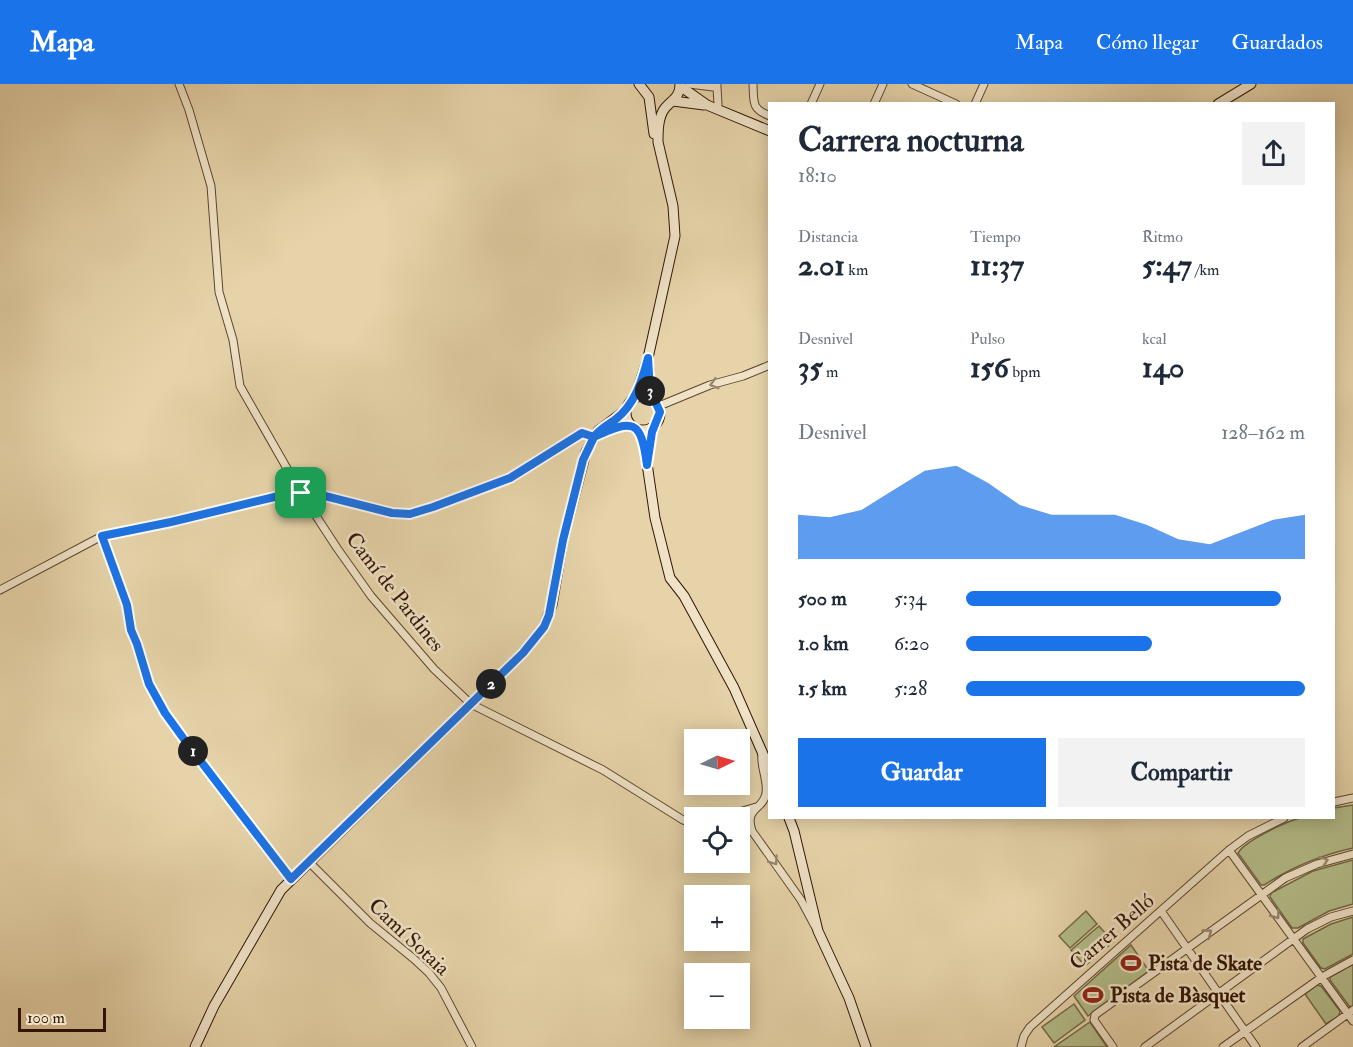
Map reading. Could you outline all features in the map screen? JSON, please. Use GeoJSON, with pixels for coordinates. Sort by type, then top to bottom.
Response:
{"type":"FeatureCollection","features":[{"type":"Feature","properties":{"kind":"street","name":"Camí de Pardines"},"geometry":{"type":"LineString","coordinates":[[179,84],[211,186],[219,292],[233,340],[240,386],[301,493],[371,596],[434,669],[471,704],[603,770],[684,820]]}},
{"type":"Feature","properties":{"kind":"street"},"geometry":{"type":"LineString","coordinates":[[639,84],[657,104],[672,102],[706,105],[768,130]]}},
{"type":"Feature","properties":{"kind":"street"},"geometry":{"type":"LineString","coordinates":[[753,84],[755,105],[759,112],[768,115]]}},
{"type":"Feature","properties":{"kind":"street"},"geometry":{"type":"LineString","coordinates":[[812,102],[820,84]]}},
{"type":"Feature","properties":{"kind":"street"},"geometry":{"type":"LineString","coordinates":[[875,102],[883,84]]}},
{"type":"Feature","properties":{"kind":"street"},"geometry":{"type":"LineString","coordinates":[[912,84],[952,102]]}},
{"type":"Feature","properties":{"kind":"street"},"geometry":{"type":"LineString","coordinates":[[976,102],[984,84]]}},
{"type":"Feature","properties":{"kind":"street"},"geometry":{"type":"LineString","coordinates":[[1221,102],[1251,84]]}},
{"type":"Feature","properties":{"kind":"street"},"geometry":{"type":"LineString","coordinates":[[658,142],[661,117],[665,108],[680,92],[683,85]]}},
{"type":"Feature","properties":{"kind":"street"},"geometry":{"type":"LineString","coordinates":[[683,85],[716,86],[718,104]]}},
{"type":"Feature","properties":{"kind":"street"},"geometry":{"type":"LineString","coordinates":[[683,85],[706,105]]}},
{"type":"Feature","properties":{"kind":"street"},"geometry":{"type":"LineString","coordinates":[[647,91],[676,228],[672,257],[648,358],[639,390],[626,410],[627,420],[644,443],[655,518],[670,578],[687,602],[734,688],[768,766]]}},
{"type":"Feature","properties":{"kind":"street"},"geometry":{"type":"LineString","coordinates":[[647,465],[649,444],[654,425],[659,418],[649,384],[648,358]]}},
{"type":"Feature","properties":{"kind":"street"},"geometry":{"type":"LineString","coordinates":[[635,398],[643,396],[656,402],[743,376],[768,366]]}},
{"type":"Feature","properties":{"kind":"street"},"geometry":{"type":"LineString","coordinates":[[195,1047],[214,1006],[281,890],[523,653],[547,621],[552,605],[563,540],[583,460],[598,431],[626,410]]}},
{"type":"Feature","properties":{"kind":"street"},"geometry":{"type":"LineString","coordinates":[[0,590],[102,536],[287,494],[301,493],[317,494],[392,513],[410,514],[510,478],[582,433],[594,437],[616,427],[647,429],[654,425]]}},
{"type":"Feature","properties":{"kind":"street"},"geometry":{"type":"LineString","coordinates":[[102,536],[127,605],[131,630],[149,684],[165,713],[186,742],[291,879]]}},
{"type":"Feature","properties":{"kind":"street"},"geometry":{"type":"LineString","coordinates":[[750,809],[765,800],[762,753]]}},
{"type":"Feature","properties":{"kind":"street"},"geometry":{"type":"LineString","coordinates":[[1335,802],[1353,798]]}},
{"type":"Feature","properties":{"kind":"street"},"geometry":{"type":"LineString","coordinates":[[750,817],[756,807]]}},
{"type":"Feature","properties":{"kind":"street"},"geometry":{"type":"LineString","coordinates":[[789,819],[818,931],[866,1047]]}},
{"type":"Feature","properties":{"kind":"street","name":"Carrer Belló"},"geometry":{"type":"LineString","coordinates":[[1022,1044],[1030,1027],[1230,850],[1248,836],[1282,819]]}},
{"type":"Feature","properties":{"kind":"street"},"geometry":{"type":"LineString","coordinates":[[750,825],[801,900],[811,922],[818,931]]}},
{"type":"Feature","properties":{"kind":"street"},"geometry":{"type":"LineString","coordinates":[[1230,850],[1350,1012],[1353,1021]]}},
{"type":"Feature","properties":{"kind":"street"},"geometry":{"type":"LineString","coordinates":[[1113,1047],[1093,1018],[1261,894],[1299,871],[1353,854]]}},
{"type":"Feature","properties":{"kind":"street","name":"Camí Sotaia"},"geometry":{"type":"LineString","coordinates":[[309,862],[370,923],[429,974],[441,988],[472,1047]]}},
{"type":"Feature","properties":{"kind":"street"},"geometry":{"type":"LineString","coordinates":[[1161,911],[1256,1047]]}},
{"type":"Feature","properties":{"kind":"street"},"geometry":{"type":"LineString","coordinates":[[1145,1047],[1294,939],[1331,917],[1353,911]]}},
{"type":"Feature","properties":{"kind":"street"},"geometry":{"type":"LineString","coordinates":[[1223,1047],[1322,977],[1353,960]]}},
{"type":"Feature","properties":{"kind":"street"},"geometry":{"type":"LineString","coordinates":[[1302,1047],[1350,1012]]}},
{"type":"Feature","properties":{"kind":"green space"},"geometry":{"type":"Polygon","coordinates":[[[1353,805],[1353,848],[1307,862],[1264,885],[1261,885],[1238,853],[1266,832],[1285,823],[1297,819],[1335,819],[1335,808],[1353,805]]]}},
{"type":"Feature","properties":{"kind":"green space"},"geometry":{"type":"Polygon","coordinates":[[[1353,860],[1353,904],[1329,911],[1298,928],[1292,928],[1270,897],[1271,893],[1313,871],[1353,860]]]}},
{"type":"Feature","properties":{"kind":"green space"},"geometry":{"type":"Polygon","coordinates":[[[1086,911],[1097,924],[1070,948],[1059,936],[1086,911]]]}},
{"type":"Feature","properties":{"kind":"green space"},"geometry":{"type":"Polygon","coordinates":[[[1353,917],[1353,954],[1325,969],[1321,968],[1303,943],[1303,939],[1331,924],[1353,917]]]}},
{"type":"Feature","properties":{"kind":"green space"},"geometry":{"type":"Polygon","coordinates":[[[1099,926],[1113,942],[1085,966],[1071,950],[1099,926]]]}},
{"type":"Feature","properties":{"kind":"green space"},"geometry":{"type":"Polygon","coordinates":[[[1131,945],[1149,971],[1088,1016],[1074,996],[1131,945]]]}},
{"type":"Feature","properties":{"kind":"green space"},"geometry":{"type":"Polygon","coordinates":[[[1353,964],[1352,1007],[1349,1006],[1330,977],[1353,964]]]}},
{"type":"Feature","properties":{"kind":"green space"},"geometry":{"type":"Polygon","coordinates":[[[1317,985],[1321,986],[1340,1011],[1339,1016],[1326,1024],[1305,994],[1317,985]]]}},
{"type":"Feature","properties":{"kind":"green space"},"geometry":{"type":"Polygon","coordinates":[[[1074,1004],[1085,1020],[1054,1043],[1042,1027],[1074,1004]]]}},
{"type":"Feature","properties":{"kind":"green space"},"geometry":{"type":"Polygon","coordinates":[[[1090,1022],[1107,1047],[1054,1047],[1090,1022]]]}},
{"type":"Feature","properties":{"kind":"place","name":"Pista de Skate"},"geometry":{"type":"Point","coordinates":[1131,963]}},
{"type":"Feature","properties":{"kind":"place","name":"Pista de Bàsquet"},"geometry":{"type":"Point","coordinates":[1093,995]}},
{"type":"Feature","properties":{"kind":"route"},"geometry":{"type":"LineString","coordinates":[[301,493],[287,494],[102,536],[129,610],[129,623],[149,684],[165,713],[186,742],[291,879],[523,653],[544,627],[552,605],[563,540],[583,460],[594,437],[622,425],[632,425],[637,429],[644,443],[647,465],[649,444],[660,412],[650,390],[648,358],[635,398],[616,419],[598,431],[594,437],[582,433],[510,478],[410,514],[392,513],[317,494],[301,493]]}}]}
